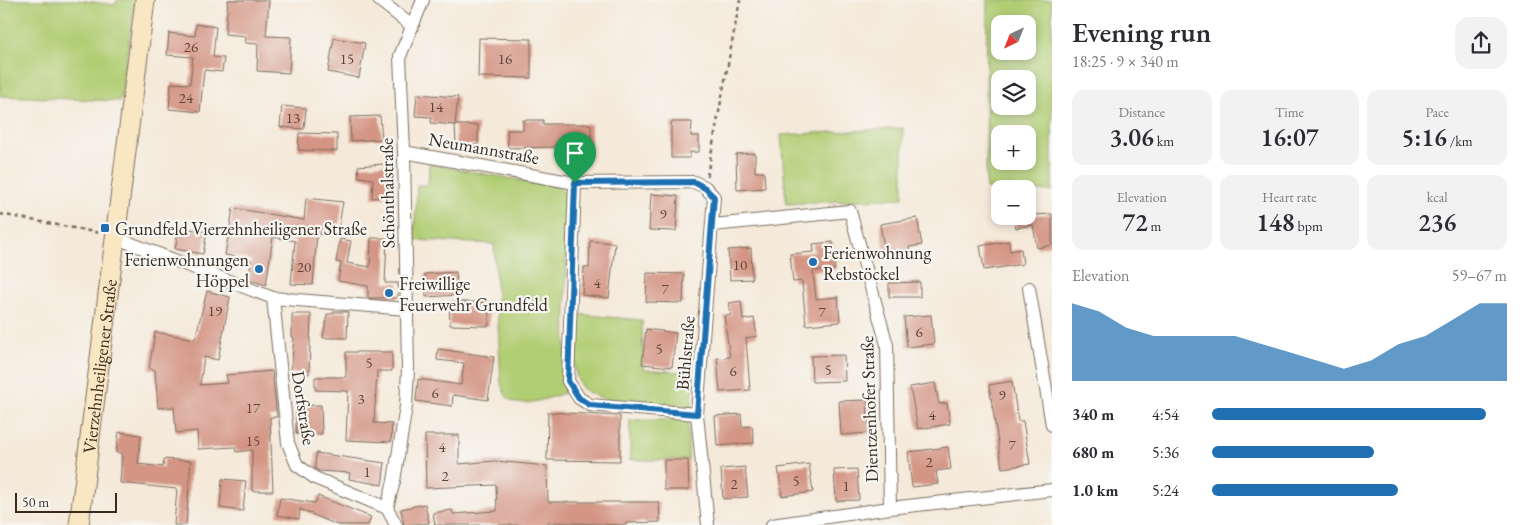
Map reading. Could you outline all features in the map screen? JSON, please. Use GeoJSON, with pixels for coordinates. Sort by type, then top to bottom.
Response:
{"type":"FeatureCollection","features":[{"type":"Feature","properties":{"kind":"street","name":"Vierzehnheiligener Straße"},"geometry":{"type":"LineString","coordinates":[[79,525],[145,0]]}},
{"type":"Feature","properties":{"kind":"street"},"geometry":{"type":"LineString","coordinates":[[379,0],[412,26]]}},
{"type":"Feature","properties":{"kind":"street","name":"Schönthalstraße"},"geometry":{"type":"LineString","coordinates":[[387,508],[394,481],[406,406],[407,310],[400,56],[423,0]]}},
{"type":"Feature","properties":{"kind":"street","name":"Neumannstraße"},"geometry":{"type":"LineString","coordinates":[[404,152],[575,183],[694,182],[705,188]]}},
{"type":"Feature","properties":{"kind":"street"},"geometry":{"type":"LineString","coordinates":[[575,183],[568,381],[579,398],[590,405],[697,414]]}},
{"type":"Feature","properties":{"kind":"street","name":"Bühlstraße"},"geometry":{"type":"LineString","coordinates":[[705,188],[714,197],[697,414],[708,525]]}},
{"type":"Feature","properties":{"kind":"street","name":"Dientzenhofer Straße"},"geometry":{"type":"LineString","coordinates":[[713,225],[850,211],[887,345],[890,508]]}},
{"type":"Feature","properties":{"kind":"street"},"geometry":{"type":"LineString","coordinates":[[114,236],[273,298],[407,310]]}},
{"type":"Feature","properties":{"kind":"street"},"geometry":{"type":"LineString","coordinates":[[1029,288],[1052,425]]}},
{"type":"Feature","properties":{"kind":"street","name":"Dorfstraße"},"geometry":{"type":"LineString","coordinates":[[273,298],[288,443],[298,465],[315,478],[387,508]]}},
{"type":"Feature","properties":{"kind":"street"},"geometry":{"type":"LineString","coordinates":[[772,525],[793,524],[890,508],[1052,490]]}},
{"type":"Feature","properties":{"kind":"street"},"geometry":{"type":"LineString","coordinates":[[387,508],[396,525]]}},
{"type":"Feature","properties":{"kind":"path"},"geometry":{"type":"LineString","coordinates":[[705,188],[740,0]]}},
{"type":"Feature","properties":{"kind":"path"},"geometry":{"type":"LineString","coordinates":[[0,214],[114,236]]}},
{"type":"Feature","properties":{"kind":"green space"},"geometry":{"type":"Polygon","coordinates":[[[0,0],[78,0],[115,5],[117,0],[135,0],[120,101],[0,96],[0,0]]]}},
{"type":"Feature","properties":{"kind":"green space"},"geometry":{"type":"Polygon","coordinates":[[[987,0],[1052,0],[1052,191],[1036,191],[1036,180],[991,180],[991,189],[986,189],[987,0]]]}},
{"type":"Feature","properties":{"kind":"green space"},"geometry":{"type":"Polygon","coordinates":[[[903,128],[903,198],[786,204],[781,135],[903,128]]]}},
{"type":"Feature","properties":{"kind":"green space"},"geometry":{"type":"Polygon","coordinates":[[[429,164],[558,187],[567,195],[565,381],[567,392],[539,401],[524,403],[517,403],[506,396],[501,384],[494,244],[414,240],[417,185],[428,185],[429,164]]]}},
{"type":"Feature","properties":{"kind":"green space"},"geometry":{"type":"Polygon","coordinates":[[[575,314],[642,320],[643,369],[694,373],[692,408],[630,403],[597,396],[585,391],[576,375],[574,349],[575,314]]]}},
{"type":"Feature","properties":{"kind":"green space"},"geometry":{"type":"Polygon","coordinates":[[[630,420],[688,420],[688,460],[630,460],[630,420]]]}},
{"type":"Feature","properties":{"kind":"building"},"geometry":{"type":"Polygon","coordinates":[[[228,0],[269,0],[266,36],[291,37],[289,73],[257,71],[258,44],[245,43],[246,36],[225,34],[228,0]]]}},
{"type":"Feature","properties":{"kind":"building"},"geometry":{"type":"Polygon","coordinates":[[[196,24],[216,27],[213,57],[224,58],[222,72],[204,70],[200,112],[169,109],[171,83],[190,84],[193,57],[167,55],[169,33],[195,36],[196,24]]]}},
{"type":"Feature","properties":{"kind":"building"},"geometry":{"type":"Polygon","coordinates":[[[334,38],[365,43],[359,78],[328,72],[334,38]]]}},
{"type":"Feature","properties":{"kind":"building"},"geometry":{"type":"Polygon","coordinates":[[[479,38],[531,39],[531,78],[478,77],[479,38]]]}},
{"type":"Feature","properties":{"kind":"building"},"geometry":{"type":"Polygon","coordinates":[[[417,94],[458,97],[455,125],[431,123],[432,117],[415,116],[417,94]]]}},
{"type":"Feature","properties":{"kind":"building"},"geometry":{"type":"Polygon","coordinates":[[[282,106],[306,108],[304,129],[280,127],[282,106]]]}},
{"type":"Feature","properties":{"kind":"building"},"geometry":{"type":"Polygon","coordinates":[[[380,116],[382,139],[351,141],[350,117],[380,116]]]}},
{"type":"Feature","properties":{"kind":"building"},"geometry":{"type":"Polygon","coordinates":[[[523,120],[543,120],[543,124],[591,124],[591,151],[562,151],[562,147],[508,148],[507,130],[523,130],[523,120]]]}},
{"type":"Feature","properties":{"kind":"building"},"geometry":{"type":"Polygon","coordinates":[[[671,122],[692,122],[691,136],[699,136],[699,152],[690,152],[690,158],[671,158],[671,122]]]}},
{"type":"Feature","properties":{"kind":"building"},"geometry":{"type":"Polygon","coordinates":[[[455,125],[478,125],[478,145],[456,145],[455,125]]]}},
{"type":"Feature","properties":{"kind":"building"},"geometry":{"type":"Polygon","coordinates":[[[299,133],[337,134],[337,151],[298,150],[299,133]]]}},
{"type":"Feature","properties":{"kind":"building"},"geometry":{"type":"Polygon","coordinates":[[[755,153],[755,172],[764,172],[765,188],[737,190],[736,154],[755,153]]]}},
{"type":"Feature","properties":{"kind":"building"},"geometry":{"type":"Polygon","coordinates":[[[385,164],[388,197],[372,198],[373,179],[359,177],[358,166],[385,164]]]}},
{"type":"Feature","properties":{"kind":"building"},"geometry":{"type":"Polygon","coordinates":[[[651,194],[678,196],[676,231],[649,230],[651,194]]]}},
{"type":"Feature","properties":{"kind":"building"},"geometry":{"type":"Polygon","coordinates":[[[306,198],[343,202],[337,236],[317,234],[313,285],[291,284],[295,241],[273,237],[266,285],[249,280],[251,260],[225,255],[233,208],[304,220],[306,198]]]}},
{"type":"Feature","properties":{"kind":"building"},"geometry":{"type":"Polygon","coordinates":[[[1052,214],[1052,245],[1037,248],[1033,225],[1036,225],[1036,215],[1052,214]]]}},
{"type":"Feature","properties":{"kind":"building"},"geometry":{"type":"Polygon","coordinates":[[[917,218],[922,245],[909,247],[911,255],[886,259],[880,224],[917,218]]]}},
{"type":"Feature","properties":{"kind":"building"},"geometry":{"type":"Polygon","coordinates":[[[1016,225],[1033,225],[1016,228],[1016,225]]]}},
{"type":"Feature","properties":{"kind":"building"},"geometry":{"type":"Polygon","coordinates":[[[179,227],[207,232],[203,254],[175,249],[179,227]]]}},
{"type":"Feature","properties":{"kind":"building"},"geometry":{"type":"Polygon","coordinates":[[[371,238],[387,238],[385,283],[398,283],[398,298],[368,298],[368,286],[338,281],[341,263],[336,262],[340,239],[351,241],[347,263],[370,267],[371,238]]]}},
{"type":"Feature","properties":{"kind":"building"},"geometry":{"type":"Polygon","coordinates":[[[590,241],[615,243],[609,298],[582,295],[584,267],[589,268],[590,241]]]}},
{"type":"Feature","properties":{"kind":"building"},"geometry":{"type":"Polygon","coordinates":[[[1009,241],[1010,251],[1021,249],[1023,264],[984,270],[980,246],[1009,241]]]}},
{"type":"Feature","properties":{"kind":"building"},"geometry":{"type":"Polygon","coordinates":[[[833,242],[835,270],[813,271],[816,299],[838,297],[840,322],[806,325],[802,281],[793,282],[790,254],[814,252],[813,244],[833,242]]]}},
{"type":"Feature","properties":{"kind":"building"},"geometry":{"type":"Polygon","coordinates":[[[751,248],[752,279],[730,280],[728,250],[751,248]]]}},
{"type":"Feature","properties":{"kind":"building"},"geometry":{"type":"Polygon","coordinates":[[[456,272],[458,295],[426,297],[425,274],[456,272]]]}},
{"type":"Feature","properties":{"kind":"building"},"geometry":{"type":"Polygon","coordinates":[[[647,273],[684,274],[683,303],[646,302],[647,273]]]}},
{"type":"Feature","properties":{"kind":"building"},"geometry":{"type":"Polygon","coordinates":[[[920,282],[920,297],[889,297],[889,283],[920,282]]]}},
{"type":"Feature","properties":{"kind":"building"},"geometry":{"type":"Polygon","coordinates":[[[207,291],[230,297],[218,360],[204,357],[200,385],[228,383],[226,375],[272,371],[277,417],[270,417],[273,491],[252,491],[252,450],[236,452],[235,447],[198,449],[197,431],[176,433],[174,407],[158,408],[155,370],[149,369],[155,332],[195,339],[207,291]]]}},
{"type":"Feature","properties":{"kind":"building"},"geometry":{"type":"Polygon","coordinates":[[[741,301],[743,320],[754,318],[757,336],[746,338],[750,390],[720,392],[717,358],[730,357],[724,316],[731,315],[729,303],[741,301]]]}},
{"type":"Feature","properties":{"kind":"building"},"geometry":{"type":"Polygon","coordinates":[[[449,302],[489,302],[489,326],[450,325],[449,302]]]}},
{"type":"Feature","properties":{"kind":"building"},"geometry":{"type":"Polygon","coordinates":[[[333,312],[348,312],[347,338],[323,338],[327,314],[333,314],[333,312]]]}},
{"type":"Feature","properties":{"kind":"building"},"geometry":{"type":"Polygon","coordinates":[[[292,314],[311,314],[309,374],[291,373],[294,337],[292,337],[292,314]]]}},
{"type":"Feature","properties":{"kind":"building"},"geometry":{"type":"Polygon","coordinates":[[[931,315],[934,344],[907,347],[904,317],[931,315]]]}},
{"type":"Feature","properties":{"kind":"building"},"geometry":{"type":"Polygon","coordinates":[[[646,329],[676,333],[672,367],[642,364],[646,329]]]}},
{"type":"Feature","properties":{"kind":"building"},"geometry":{"type":"Polygon","coordinates":[[[438,349],[494,357],[488,400],[453,395],[452,406],[416,401],[418,379],[461,385],[464,363],[437,360],[438,349]]]}},
{"type":"Feature","properties":{"kind":"building"},"geometry":{"type":"Polygon","coordinates":[[[346,352],[392,352],[392,371],[377,371],[374,423],[392,424],[391,442],[346,440],[348,391],[315,390],[315,377],[346,377],[346,352]]]}},
{"type":"Feature","properties":{"kind":"building"},"geometry":{"type":"Polygon","coordinates":[[[844,355],[845,381],[812,382],[811,356],[844,355]]]}},
{"type":"Feature","properties":{"kind":"building"},"geometry":{"type":"Polygon","coordinates":[[[1012,381],[1018,421],[1023,421],[1030,464],[1002,468],[989,385],[1012,381]]]}},
{"type":"Feature","properties":{"kind":"building"},"geometry":{"type":"Polygon","coordinates":[[[935,383],[939,404],[947,403],[950,424],[918,429],[910,387],[935,383]]]}},
{"type":"Feature","properties":{"kind":"building"},"geometry":{"type":"Polygon","coordinates":[[[867,400],[869,433],[841,435],[839,401],[867,400]]]}},
{"type":"Feature","properties":{"kind":"building"},"geometry":{"type":"Polygon","coordinates":[[[321,405],[322,434],[296,434],[296,406],[321,405]]]}},
{"type":"Feature","properties":{"kind":"building"},"geometry":{"type":"Polygon","coordinates":[[[548,412],[620,416],[620,461],[547,460],[548,412]]]}},
{"type":"Feature","properties":{"kind":"building"},"geometry":{"type":"Polygon","coordinates":[[[741,414],[742,427],[752,426],[754,443],[717,446],[715,416],[741,414]]]}},
{"type":"Feature","properties":{"kind":"building"},"geometry":{"type":"Polygon","coordinates":[[[119,432],[141,435],[138,464],[163,467],[164,459],[191,461],[186,525],[174,525],[177,489],[120,483],[122,453],[116,453],[119,432]]]}},
{"type":"Feature","properties":{"kind":"building"},"geometry":{"type":"Polygon","coordinates":[[[425,435],[459,435],[459,464],[495,461],[547,466],[548,502],[659,502],[660,522],[626,523],[626,525],[548,522],[548,525],[435,525],[433,513],[452,510],[453,514],[497,511],[496,485],[426,488],[425,435]]]}},
{"type":"Feature","properties":{"kind":"building"},"geometry":{"type":"Polygon","coordinates":[[[948,447],[951,469],[936,471],[938,484],[912,487],[908,452],[948,447]]]}},
{"type":"Feature","properties":{"kind":"building"},"geometry":{"type":"Polygon","coordinates":[[[316,453],[385,463],[382,485],[349,479],[350,473],[319,471],[315,468],[316,453]]]}},
{"type":"Feature","properties":{"kind":"building"},"geometry":{"type":"Polygon","coordinates":[[[664,460],[688,460],[689,490],[664,490],[664,460]]]}},
{"type":"Feature","properties":{"kind":"building"},"geometry":{"type":"Polygon","coordinates":[[[809,464],[813,492],[782,496],[778,468],[809,464]]]}},
{"type":"Feature","properties":{"kind":"building"},"geometry":{"type":"Polygon","coordinates":[[[745,467],[748,497],[723,499],[721,469],[745,467]]]}},
{"type":"Feature","properties":{"kind":"building"},"geometry":{"type":"Polygon","coordinates":[[[857,469],[859,500],[836,501],[834,470],[857,469]]]}},
{"type":"Feature","properties":{"kind":"building"},"geometry":{"type":"Polygon","coordinates":[[[222,479],[246,481],[243,511],[220,508],[222,479]]]}},
{"type":"Feature","properties":{"kind":"building"},"geometry":{"type":"Polygon","coordinates":[[[318,496],[371,517],[368,525],[337,525],[300,509],[299,519],[277,515],[280,498],[315,503],[318,496]]]}},
{"type":"Feature","properties":{"kind":"building"},"geometry":{"type":"Polygon","coordinates":[[[425,504],[429,523],[404,525],[401,509],[425,504]]]}},
{"type":"Feature","properties":{"kind":"place","name":"Grundfeld Vierzehnheiligener Straße"},"geometry":{"type":"Point","coordinates":[105,228]}},
{"type":"Feature","properties":{"kind":"place","name":"Ferienwohnung Rebstöckel"},"geometry":{"type":"Point","coordinates":[813,262]}},
{"type":"Feature","properties":{"kind":"place","name":"Ferienwohnungen Höppel"},"geometry":{"type":"Point","coordinates":[259,269]}},
{"type":"Feature","properties":{"kind":"place","name":"Freiwillige Feuerwehr Grundfeld"},"geometry":{"type":"Point","coordinates":[389,293]}},
{"type":"Feature","properties":{"kind":"route"},"geometry":{"type":"LineString","coordinates":[[694,182],[705,188],[714,197],[697,414],[590,405],[579,398],[568,381],[575,183],[694,182]]}}]}
